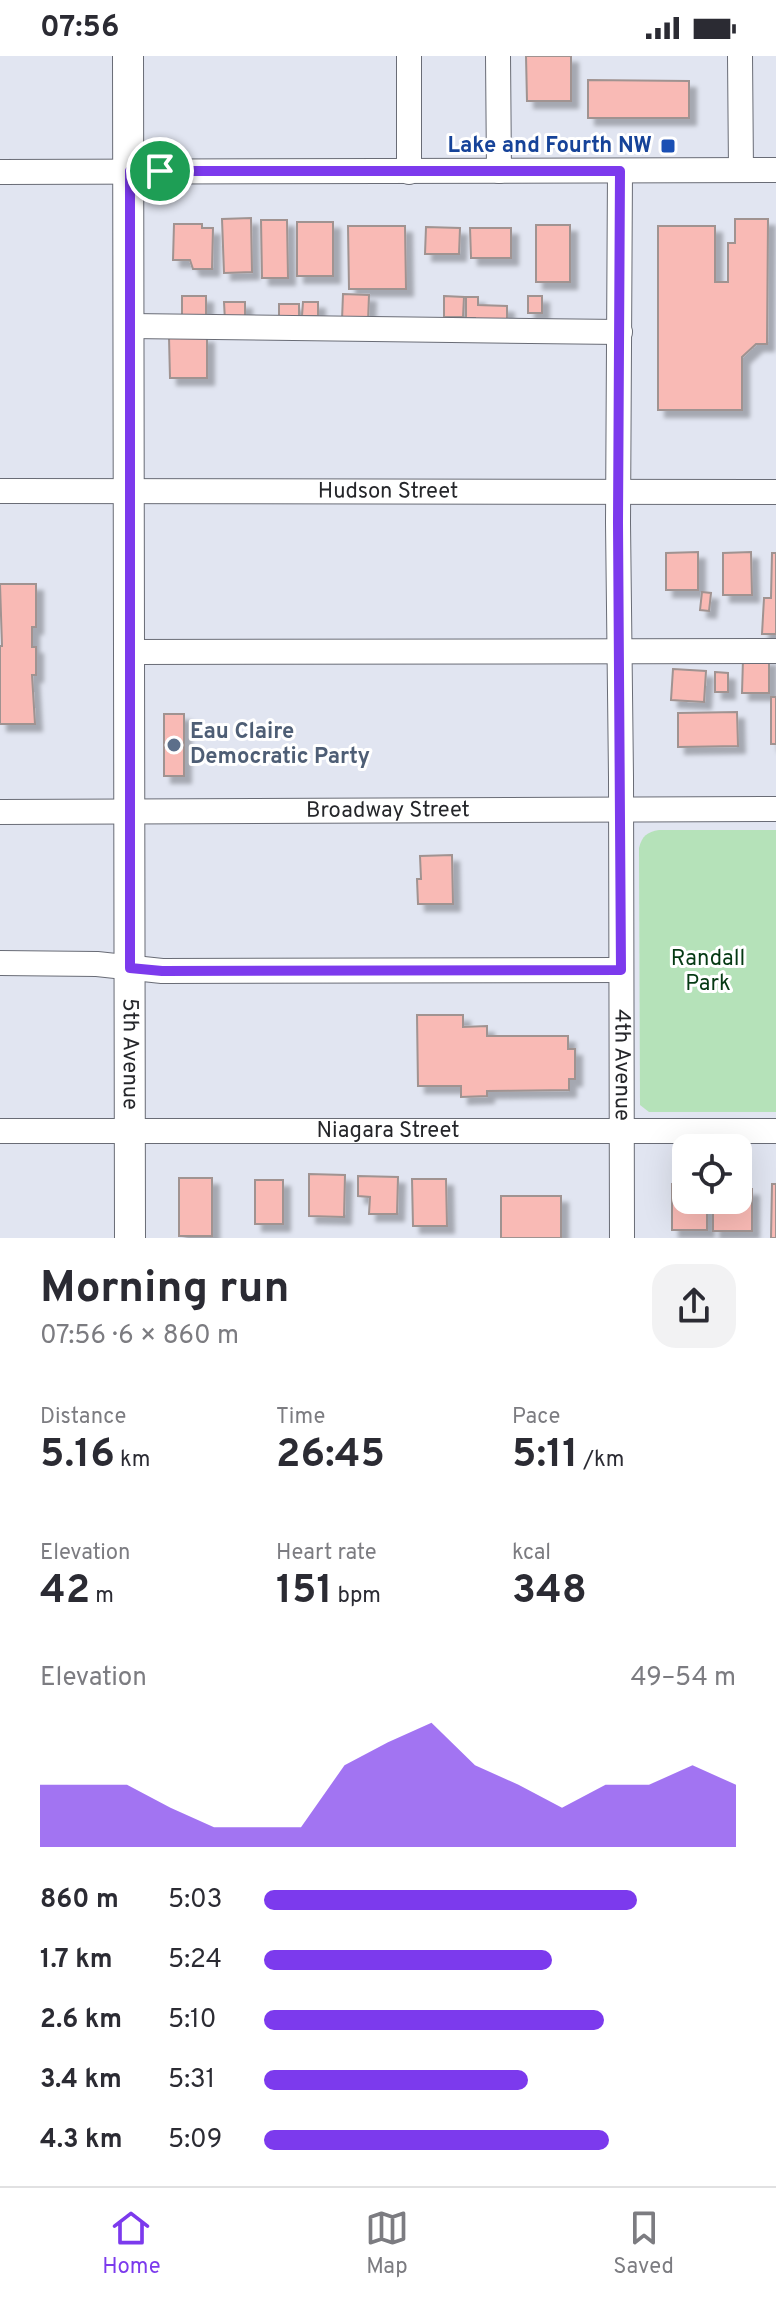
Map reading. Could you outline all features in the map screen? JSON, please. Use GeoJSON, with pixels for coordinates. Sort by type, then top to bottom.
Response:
{"type":"FeatureCollection","features":[{"type":"Feature","properties":{"kind":"main road","name":"5th Avenue"},"geometry":{"type":"LineString","coordinates":[[128,56],[130,1238]]}},
{"type":"Feature","properties":{"kind":"street"},"geometry":{"type":"LineString","coordinates":[[409,56],[409,172]]}},
{"type":"Feature","properties":{"kind":"street"},"geometry":{"type":"LineString","coordinates":[[498,56],[499,171]]}},
{"type":"Feature","properties":{"kind":"street"},"geometry":{"type":"LineString","coordinates":[[740,56],[741,170]]}},
{"type":"Feature","properties":{"kind":"street"},"geometry":{"type":"LineString","coordinates":[[0,172],[776,170]]}},
{"type":"Feature","properties":{"kind":"street","name":"4th Avenue"},"geometry":{"type":"LineString","coordinates":[[620,171],[618,491],[622,1238]]}},
{"type":"Feature","properties":{"kind":"street"},"geometry":{"type":"LineString","coordinates":[[130,326],[620,332]]}},
{"type":"Feature","properties":{"kind":"street","name":"Hudson Street"},"geometry":{"type":"LineString","coordinates":[[0,491],[776,492]]}},
{"type":"Feature","properties":{"kind":"street"},"geometry":{"type":"LineString","coordinates":[[131,652],[776,651]]}},
{"type":"Feature","properties":{"kind":"street","name":"Broadway Street"},"geometry":{"type":"LineString","coordinates":[[0,812],[776,809]]}},
{"type":"Feature","properties":{"kind":"street"},"geometry":{"type":"LineString","coordinates":[[0,963],[97,964],[162,971],[621,970]]}},
{"type":"Feature","properties":{"kind":"street","name":"Niagara Street"},"geometry":{"type":"LineString","coordinates":[[0,1131],[776,1131]]}},
{"type":"Feature","properties":{"kind":"green space","name":"Randall Park"},"geometry":{"type":"Polygon","coordinates":[[[659,830],[776,830],[776,1112],[649,1112],[640,1105],[639,848],[646,835],[659,830]]]}},
{"type":"Feature","properties":{"kind":"building"},"geometry":{"type":"Polygon","coordinates":[[[526,56],[571,56],[571,101],[527,101],[526,56]]]}},
{"type":"Feature","properties":{"kind":"building"},"geometry":{"type":"Polygon","coordinates":[[[588,80],[689,81],[689,118],[588,118],[588,80]]]}},
{"type":"Feature","properties":{"kind":"building"},"geometry":{"type":"Polygon","coordinates":[[[251,218],[252,272],[224,273],[222,219],[251,218]]]}},
{"type":"Feature","properties":{"kind":"building"},"geometry":{"type":"Polygon","coordinates":[[[735,219],[768,219],[767,344],[756,344],[742,357],[742,410],[658,410],[658,226],[715,226],[715,282],[728,282],[728,243],[735,243],[735,219]]]}},
{"type":"Feature","properties":{"kind":"building"},"geometry":{"type":"Polygon","coordinates":[[[261,220],[287,220],[288,278],[262,278],[261,220]]]}},
{"type":"Feature","properties":{"kind":"building"},"geometry":{"type":"Polygon","coordinates":[[[297,222],[333,222],[333,276],[297,276],[297,222]]]}},
{"type":"Feature","properties":{"kind":"building"},"geometry":{"type":"Polygon","coordinates":[[[174,224],[202,224],[202,228],[213,228],[212,269],[193,269],[190,260],[173,260],[174,224]]]}},
{"type":"Feature","properties":{"kind":"building"},"geometry":{"type":"Polygon","coordinates":[[[536,225],[570,225],[570,282],[536,282],[536,225]]]}},
{"type":"Feature","properties":{"kind":"building"},"geometry":{"type":"Polygon","coordinates":[[[348,226],[405,226],[406,289],[349,289],[348,226]]]}},
{"type":"Feature","properties":{"kind":"building"},"geometry":{"type":"Polygon","coordinates":[[[426,227],[460,228],[459,254],[425,254],[426,227]]]}},
{"type":"Feature","properties":{"kind":"building"},"geometry":{"type":"Polygon","coordinates":[[[470,228],[511,228],[511,258],[471,258],[470,228]]]}},
{"type":"Feature","properties":{"kind":"building"},"geometry":{"type":"Polygon","coordinates":[[[343,294],[369,295],[368,321],[342,320],[343,294]]]}},
{"type":"Feature","properties":{"kind":"building"},"geometry":{"type":"Polygon","coordinates":[[[182,296],[206,296],[206,317],[182,317],[182,296]]]}},
{"type":"Feature","properties":{"kind":"building"},"geometry":{"type":"Polygon","coordinates":[[[444,296],[464,297],[463,317],[444,317],[444,296]]]}},
{"type":"Feature","properties":{"kind":"building"},"geometry":{"type":"Polygon","coordinates":[[[528,296],[542,296],[542,313],[528,313],[528,296]]]}},
{"type":"Feature","properties":{"kind":"building"},"geometry":{"type":"Polygon","coordinates":[[[466,297],[478,297],[478,305],[507,306],[507,325],[475,324],[475,318],[466,318],[466,297]]]}},
{"type":"Feature","properties":{"kind":"building"},"geometry":{"type":"Polygon","coordinates":[[[224,302],[245,302],[245,321],[225,321],[224,302]]]}},
{"type":"Feature","properties":{"kind":"building"},"geometry":{"type":"Polygon","coordinates":[[[303,302],[318,302],[318,316],[302,316],[303,302]]]}},
{"type":"Feature","properties":{"kind":"building"},"geometry":{"type":"Polygon","coordinates":[[[279,304],[299,304],[299,322],[279,321],[279,304]]]}},
{"type":"Feature","properties":{"kind":"building"},"geometry":{"type":"Polygon","coordinates":[[[207,336],[207,378],[170,378],[169,337],[207,336]]]}},
{"type":"Feature","properties":{"kind":"building"},"geometry":{"type":"Polygon","coordinates":[[[698,552],[698,590],[666,590],[666,553],[698,552]]]}},
{"type":"Feature","properties":{"kind":"building"},"geometry":{"type":"Polygon","coordinates":[[[751,552],[752,595],[723,595],[723,553],[751,552]]]}},
{"type":"Feature","properties":{"kind":"building"},"geometry":{"type":"Polygon","coordinates":[[[772,553],[776,553],[776,634],[762,634],[764,598],[771,598],[772,553]]]}},
{"type":"Feature","properties":{"kind":"building"},"geometry":{"type":"Polygon","coordinates":[[[0,584],[36,584],[36,627],[32,627],[32,647],[36,647],[36,675],[32,675],[35,724],[0,724],[0,584]]]}},
{"type":"Feature","properties":{"kind":"building"},"geometry":{"type":"Polygon","coordinates":[[[702,592],[711,593],[709,611],[700,610],[702,592]]]}},
{"type":"Feature","properties":{"kind":"building"},"geometry":{"type":"Polygon","coordinates":[[[743,659],[769,659],[769,693],[742,693],[743,659]]]}},
{"type":"Feature","properties":{"kind":"building"},"geometry":{"type":"Polygon","coordinates":[[[673,669],[706,671],[704,702],[671,700],[673,669]]]}},
{"type":"Feature","properties":{"kind":"building"},"geometry":{"type":"Polygon","coordinates":[[[715,672],[728,673],[728,692],[715,692],[715,672]]]}},
{"type":"Feature","properties":{"kind":"building"},"geometry":{"type":"Polygon","coordinates":[[[771,697],[776,697],[776,744],[771,744],[771,697]]]}},
{"type":"Feature","properties":{"kind":"building"},"geometry":{"type":"Polygon","coordinates":[[[737,712],[738,746],[678,747],[678,713],[737,712]]]}},
{"type":"Feature","properties":{"kind":"building","name":"Eau Claire Democratic Party"},"geometry":{"type":"Polygon","coordinates":[[[164,714],[184,714],[184,776],[164,776],[164,714]]]}},
{"type":"Feature","properties":{"kind":"building"},"geometry":{"type":"Polygon","coordinates":[[[452,855],[453,904],[418,904],[420,856],[452,855]]]}},
{"type":"Feature","properties":{"kind":"building"},"geometry":{"type":"Polygon","coordinates":[[[417,1015],[463,1015],[463,1027],[487,1026],[487,1036],[568,1036],[568,1049],[575,1049],[575,1079],[569,1079],[569,1090],[487,1091],[487,1096],[461,1097],[461,1086],[418,1086],[417,1015]]]}},
{"type":"Feature","properties":{"kind":"building"},"geometry":{"type":"Polygon","coordinates":[[[309,1174],[345,1175],[344,1217],[309,1216],[309,1174]]]}},
{"type":"Feature","properties":{"kind":"building"},"geometry":{"type":"Polygon","coordinates":[[[358,1176],[398,1177],[397,1214],[369,1214],[370,1197],[358,1196],[358,1176]]]}},
{"type":"Feature","properties":{"kind":"building"},"geometry":{"type":"Polygon","coordinates":[[[179,1178],[212,1178],[212,1236],[179,1236],[179,1178]]]}},
{"type":"Feature","properties":{"kind":"building"},"geometry":{"type":"Polygon","coordinates":[[[412,1179],[446,1179],[447,1226],[413,1226],[412,1179]]]}},
{"type":"Feature","properties":{"kind":"building"},"geometry":{"type":"Polygon","coordinates":[[[255,1180],[283,1180],[283,1224],[255,1224],[255,1180]]]}},
{"type":"Feature","properties":{"kind":"building"},"geometry":{"type":"Polygon","coordinates":[[[772,1184],[776,1184],[776,1238],[771,1238],[772,1184]]]}},
{"type":"Feature","properties":{"kind":"building"},"geometry":{"type":"Polygon","coordinates":[[[501,1196],[561,1196],[561,1238],[501,1238],[501,1196]]]}},
{"type":"Feature","properties":{"kind":"building"},"geometry":{"type":"Polygon","coordinates":[[[672,1214],[707,1214],[707,1230],[672,1230],[672,1214]]]}},
{"type":"Feature","properties":{"kind":"building"},"geometry":{"type":"Polygon","coordinates":[[[713,1214],[752,1214],[752,1231],[713,1231],[713,1214]]]}},
{"type":"Feature","properties":{"kind":"place","name":"Lake and Fourth NW"},"geometry":{"type":"Point","coordinates":[668,146]}},
{"type":"Feature","properties":{"kind":"place","name":"Eau Claire Democratic Party"},"geometry":{"type":"Point","coordinates":[174,745]}},
{"type":"Feature","properties":{"kind":"route"},"geometry":{"type":"LineString","coordinates":[[130,171],[160,171],[620,171],[618,523],[621,970],[162,971],[130,968],[130,171]]}}]}
